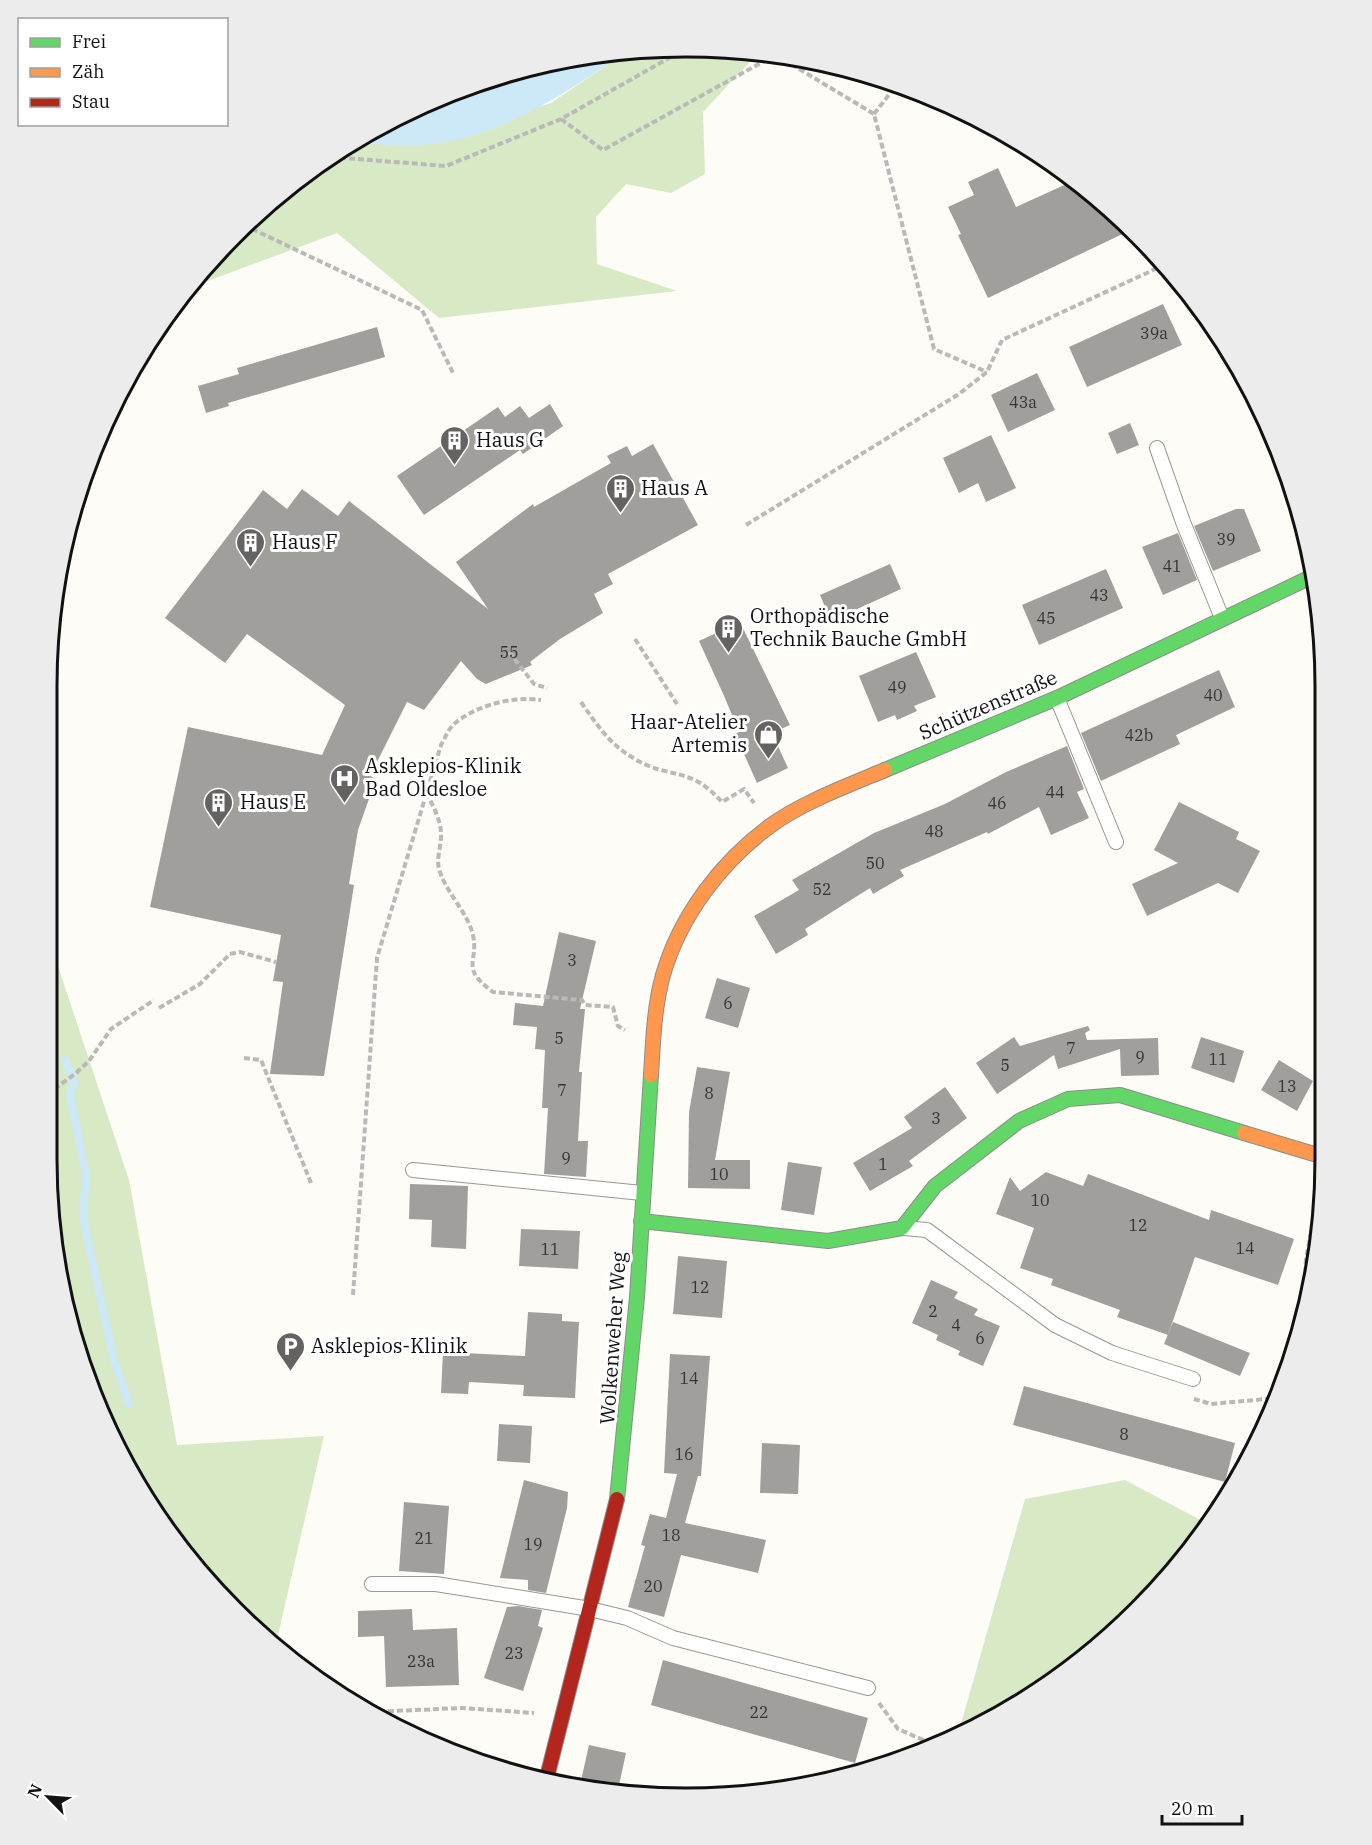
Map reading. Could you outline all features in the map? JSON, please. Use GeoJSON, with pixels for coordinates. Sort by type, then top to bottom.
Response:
{"type":"FeatureCollection","features":[{"type":"Feature","properties":{"kind":"street","name":"Schützenstraße"},"geometry":{"type":"LineString","coordinates":[[701,898],[729,861],[771,825],[864,778],[1057,698],[1306,579]]}},
{"type":"Feature","properties":{"kind":"street","name":"Wolkenweher Weg"},"geometry":{"type":"LineString","coordinates":[[548,1773],[620,1488],[653,1042],[663,976],[679,934],[701,898]]}},
{"type":"Feature","properties":{"kind":"street"},"geometry":{"type":"LineString","coordinates":[[641,1221],[828,1241],[902,1228],[935,1186],[1019,1120],[1068,1099],[1120,1095],[1315,1154]]}},
{"type":"Feature","properties":{"kind":"lane"},"geometry":{"type":"LineString","coordinates":[[1157,448],[1183,522],[1222,618]]}},
{"type":"Feature","properties":{"kind":"lane"},"geometry":{"type":"LineString","coordinates":[[1057,698],[1116,842]]}},
{"type":"Feature","properties":{"kind":"lane"},"geometry":{"type":"LineString","coordinates":[[413,1170],[642,1193]]}},
{"type":"Feature","properties":{"kind":"lane"},"geometry":{"type":"LineString","coordinates":[[902,1228],[927,1230],[1055,1325],[1112,1353],[1193,1379]]}},
{"type":"Feature","properties":{"kind":"lane"},"geometry":{"type":"LineString","coordinates":[[372,1584],[436,1584],[590,1609],[627,1618],[673,1638],[868,1688]]}},
{"type":"Feature","properties":{"kind":"path"},"geometry":{"type":"LineString","coordinates":[[345,158],[446,166],[561,119],[670,57]]}},
{"type":"Feature","properties":{"kind":"path"},"geometry":{"type":"LineString","coordinates":[[561,119],[603,150],[763,62]]}},
{"type":"Feature","properties":{"kind":"path"},"geometry":{"type":"LineString","coordinates":[[798,67],[874,114],[934,349],[987,372]]}},
{"type":"Feature","properties":{"kind":"path"},"geometry":{"type":"LineString","coordinates":[[874,114],[892,91]]}},
{"type":"Feature","properties":{"kind":"path"},"geometry":{"type":"LineString","coordinates":[[253,229],[422,310],[454,375]]}},
{"type":"Feature","properties":{"kind":"path"},"geometry":{"type":"LineString","coordinates":[[746,525],[959,394],[987,372],[1002,340],[1157,268]]}},
{"type":"Feature","properties":{"kind":"path"},"geometry":{"type":"LineString","coordinates":[[635,639],[677,704]]}},
{"type":"Feature","properties":{"kind":"path"},"geometry":{"type":"LineString","coordinates":[[509,652],[534,684],[547,688]]}},
{"type":"Feature","properties":{"kind":"path"},"geometry":{"type":"LineString","coordinates":[[353,1295],[377,958],[441,745],[451,727],[474,712],[513,700],[541,700]]}},
{"type":"Feature","properties":{"kind":"path"},"geometry":{"type":"LineString","coordinates":[[581,702],[609,742],[636,760],[689,776],[700,782],[722,802],[744,789],[771,825]]}},
{"type":"Feature","properties":{"kind":"path"},"geometry":{"type":"LineString","coordinates":[[426,794],[434,806],[441,831],[438,868],[465,914],[474,937],[471,963],[482,983],[493,992],[582,1000],[585,1005],[613,1007],[618,1026],[653,1042]]}},
{"type":"Feature","properties":{"kind":"path"},"geometry":{"type":"LineString","coordinates":[[159,1008],[200,984],[230,954],[240,952],[276,962]]}},
{"type":"Feature","properties":{"kind":"path"},"geometry":{"type":"LineString","coordinates":[[57,1087],[89,1061],[111,1029],[154,1000]]}},
{"type":"Feature","properties":{"kind":"path"},"geometry":{"type":"LineString","coordinates":[[244,1058],[261,1060],[311,1183]]}},
{"type":"Feature","properties":{"kind":"path"},"geometry":{"type":"LineString","coordinates":[[1306,1267],[1311,1234]]}},
{"type":"Feature","properties":{"kind":"path"},"geometry":{"type":"LineString","coordinates":[[868,1688],[898,1729],[925,1741]]}},
{"type":"Feature","properties":{"kind":"path"},"geometry":{"type":"LineString","coordinates":[[385,1711],[462,1708],[564,1715]]}},
{"type":"Feature","properties":{"kind":"green space"},"geometry":{"type":"Polygon","coordinates":[[[686,57],[751,60],[703,112],[705,174],[671,193],[626,184],[596,217],[597,264],[677,291],[439,318],[337,233],[204,283],[241,241],[271,213],[303,187],[368,143],[423,145],[551,103],[613,61],[686,57]]]}},
{"type":"Feature","properties":{"kind":"green space"},"geometry":{"type":"Polygon","coordinates":[[[57,963],[129,1180],[177,1445],[324,1436],[277,1637],[241,1604],[213,1574],[163,1508],[141,1474],[122,1437],[90,1361],[69,1282],[58,1200],[57,963]]]}},
{"type":"Feature","properties":{"kind":"green space"},"geometry":{"type":"Polygon","coordinates":[[[1125,1480],[1201,1520],[1159,1574],[1101,1632],[1035,1682],[961,1725],[1025,1499],[1125,1480]]]}},
{"type":"Feature","properties":{"kind":"water"},"geometry":{"type":"Polygon","coordinates":[[[612,61],[532,111],[479,134],[451,141],[398,146],[367,144],[408,122],[484,90],[563,69],[612,61]]]}},
{"type":"Feature","properties":{"kind":"building"},"geometry":{"type":"Polygon","coordinates":[[[998,168],[1016,207],[1065,184],[1123,234],[988,298],[958,235],[961,234],[948,207],[974,195],[968,182],[998,168]]]}},
{"type":"Feature","properties":{"kind":"building"},"geometry":{"type":"Polygon","coordinates":[[[1163,304],[1182,345],[1087,387],[1069,347],[1163,304]]]}},
{"type":"Feature","properties":{"kind":"building"},"geometry":{"type":"Polygon","coordinates":[[[377,327],[385,357],[228,403],[229,406],[206,413],[198,386],[239,374],[237,368],[377,327]]]}},
{"type":"Feature","properties":{"kind":"building"},"geometry":{"type":"Polygon","coordinates":[[[1037,373],[1055,410],[1008,432],[991,395],[1037,373]]]}},
{"type":"Feature","properties":{"kind":"building","name":"Haus G"},"geometry":{"type":"Polygon","coordinates":[[[550,404],[563,426],[523,454],[520,450],[424,515],[397,476],[498,407],[505,417],[520,406],[529,418],[550,404]]]}},
{"type":"Feature","properties":{"kind":"building"},"geometry":{"type":"Polygon","coordinates":[[[1130,423],[1139,445],[1117,454],[1108,433],[1130,423]]]}},
{"type":"Feature","properties":{"kind":"building"},"geometry":{"type":"Polygon","coordinates":[[[991,435],[1016,488],[986,502],[978,483],[959,493],[943,458],[991,435]]]}},
{"type":"Feature","properties":{"kind":"building"},"geometry":{"type":"Polygon","coordinates":[[[653,444],[698,525],[608,574],[613,584],[594,594],[603,613],[560,639],[530,662],[532,665],[486,684],[477,679],[461,661],[424,710],[407,702],[370,776],[376,779],[358,830],[349,884],[354,885],[324,1076],[270,1074],[283,982],[273,981],[281,935],[150,907],[188,727],[322,755],[345,705],[247,634],[225,663],[165,618],[263,490],[287,509],[302,489],[338,516],[349,501],[488,609],[456,562],[533,504],[534,507],[611,463],[607,456],[627,446],[632,456],[653,444]]]}},
{"type":"Feature","properties":{"kind":"building"},"geometry":{"type":"Polygon","coordinates":[[[1236,509],[1244,509],[1261,551],[1213,571],[1194,526],[1236,509]]]}},
{"type":"Feature","properties":{"kind":"building"},"geometry":{"type":"Polygon","coordinates":[[[1178,533],[1197,580],[1163,595],[1142,547],[1178,533]]]}},
{"type":"Feature","properties":{"kind":"building"},"geometry":{"type":"Polygon","coordinates":[[[890,564],[901,589],[831,621],[820,595],[890,564]]]}},
{"type":"Feature","properties":{"kind":"building"},"geometry":{"type":"Polygon","coordinates":[[[1106,569],[1123,608],[1039,645],[1022,605],[1106,569]]]}},
{"type":"Feature","properties":{"kind":"building"},"geometry":{"type":"Polygon","coordinates":[[[740,622],[790,725],[772,733],[788,768],[757,783],[735,734],[739,732],[699,641],[740,622]]]}},
{"type":"Feature","properties":{"kind":"building"},"geometry":{"type":"Polygon","coordinates":[[[916,652],[936,697],[914,706],[917,711],[897,720],[895,715],[878,722],[859,676],[916,652]]]}},
{"type":"Feature","properties":{"kind":"building"},"geometry":{"type":"Polygon","coordinates":[[[1219,670],[1235,707],[1176,735],[1180,744],[1101,781],[1081,733],[1219,670]]]}},
{"type":"Feature","properties":{"kind":"building"},"geometry":{"type":"Polygon","coordinates":[[[1067,746],[1084,789],[1077,792],[1089,818],[1051,835],[1039,807],[988,834],[987,832],[900,870],[904,876],[873,894],[870,888],[805,929],[808,935],[776,954],[754,916],[799,890],[792,880],[874,833],[945,804],[1006,772],[1067,746]]]}},
{"type":"Feature","properties":{"kind":"building"},"geometry":{"type":"Polygon","coordinates":[[[1179,802],[1239,832],[1236,839],[1260,851],[1238,893],[1218,883],[1147,916],[1132,884],[1178,863],[1154,850],[1179,802]]]}},
{"type":"Feature","properties":{"kind":"building"},"geometry":{"type":"Polygon","coordinates":[[[559,932],[596,941],[580,1009],[585,1009],[579,1072],[582,1072],[578,1141],[588,1141],[586,1177],[544,1174],[548,1108],[542,1108],[545,1050],[535,1049],[537,1027],[513,1025],[515,1003],[543,1006],[559,932]]]}},
{"type":"Feature","properties":{"kind":"building"},"geometry":{"type":"Polygon","coordinates":[[[717,978],[750,988],[738,1028],[705,1018],[717,978]]]}},
{"type":"Feature","properties":{"kind":"building"},"geometry":{"type":"Polygon","coordinates":[[[1088,1026],[1090,1030],[1085,1033],[1087,1040],[1158,1038],[1159,1075],[1121,1076],[1120,1049],[1058,1069],[1054,1055],[997,1094],[976,1063],[1014,1037],[1020,1046],[1088,1026]]]}},
{"type":"Feature","properties":{"kind":"building"},"geometry":{"type":"Polygon","coordinates":[[[1201,1037],[1244,1051],[1234,1083],[1191,1068],[1201,1037]]]}},
{"type":"Feature","properties":{"kind":"building"},"geometry":{"type":"Polygon","coordinates":[[[1279,1060],[1313,1081],[1297,1111],[1261,1090],[1279,1060]]]}},
{"type":"Feature","properties":{"kind":"building"},"geometry":{"type":"Polygon","coordinates":[[[697,1067],[730,1072],[715,1160],[750,1160],[750,1189],[688,1188],[689,1112],[697,1067]]]}},
{"type":"Feature","properties":{"kind":"building"},"geometry":{"type":"Polygon","coordinates":[[[945,1087],[967,1118],[909,1161],[913,1166],[870,1191],[853,1163],[912,1128],[904,1117],[945,1087]]]}},
{"type":"Feature","properties":{"kind":"building"},"geometry":{"type":"Polygon","coordinates":[[[788,1162],[822,1167],[814,1215],[781,1210],[788,1162]]]}},
{"type":"Feature","properties":{"kind":"building"},"geometry":{"type":"Polygon","coordinates":[[[1046,1172],[1083,1186],[1088,1174],[1209,1220],[1211,1210],[1294,1239],[1278,1285],[1195,1257],[1168,1335],[1117,1317],[1120,1310],[1051,1285],[1053,1279],[1020,1268],[1034,1228],[996,1214],[1010,1177],[1020,1191],[1046,1172]]]}},
{"type":"Feature","properties":{"kind":"building"},"geometry":{"type":"Polygon","coordinates":[[[410,1184],[468,1186],[466,1249],[431,1247],[432,1220],[409,1219],[410,1184]]]}},
{"type":"Feature","properties":{"kind":"building"},"geometry":{"type":"Polygon","coordinates":[[[521,1229],[580,1231],[578,1269],[519,1266],[521,1229]]]}},
{"type":"Feature","properties":{"kind":"building"},"geometry":{"type":"Polygon","coordinates":[[[678,1256],[727,1261],[722,1318],[673,1314],[678,1256]]]}},
{"type":"Feature","properties":{"kind":"building"},"geometry":{"type":"Polygon","coordinates":[[[931,1280],[958,1292],[954,1298],[978,1309],[974,1315],[1000,1326],[983,1366],[958,1355],[960,1351],[936,1340],[938,1335],[912,1323],[931,1280]]]}},
{"type":"Feature","properties":{"kind":"building"},"geometry":{"type":"Polygon","coordinates":[[[528,1312],[562,1314],[562,1321],[579,1322],[575,1398],[523,1396],[524,1385],[469,1382],[468,1394],[441,1393],[443,1352],[525,1356],[528,1312]]]}},
{"type":"Feature","properties":{"kind":"building"},"geometry":{"type":"Polygon","coordinates":[[[1173,1322],[1250,1353],[1240,1376],[1164,1344],[1173,1322]]]}},
{"type":"Feature","properties":{"kind":"building"},"geometry":{"type":"Polygon","coordinates":[[[670,1354],[710,1356],[701,1476],[698,1476],[685,1523],[766,1540],[758,1573],[681,1555],[664,1617],[628,1607],[645,1546],[641,1545],[650,1514],[666,1518],[677,1474],[664,1473],[670,1354]]]}},
{"type":"Feature","properties":{"kind":"building"},"geometry":{"type":"Polygon","coordinates":[[[1024,1386],[1235,1443],[1225,1482],[1013,1425],[1024,1386]]]}},
{"type":"Feature","properties":{"kind":"building"},"geometry":{"type":"Polygon","coordinates":[[[499,1424],[532,1426],[530,1463],[497,1461],[499,1424]]]}},
{"type":"Feature","properties":{"kind":"building"},"geometry":{"type":"Polygon","coordinates":[[[762,1443],[800,1445],[798,1494],[760,1493],[762,1443]]]}},
{"type":"Feature","properties":{"kind":"building"},"geometry":{"type":"Polygon","coordinates":[[[524,1480],[568,1492],[567,1508],[546,1593],[528,1590],[528,1580],[500,1578],[524,1480]]]}},
{"type":"Feature","properties":{"kind":"building"},"geometry":{"type":"Polygon","coordinates":[[[404,1502],[449,1506],[444,1574],[399,1571],[404,1502]]]}},
{"type":"Feature","properties":{"kind":"building"},"geometry":{"type":"Polygon","coordinates":[[[518,1606],[542,1610],[538,1626],[543,1628],[523,1691],[484,1678],[507,1607],[518,1606]]]}},
{"type":"Feature","properties":{"kind":"building"},"geometry":{"type":"Polygon","coordinates":[[[412,1609],[413,1630],[457,1628],[459,1685],[386,1687],[384,1636],[358,1637],[358,1611],[412,1609]]]}},
{"type":"Feature","properties":{"kind":"building"},"geometry":{"type":"Polygon","coordinates":[[[663,1660],[868,1718],[855,1763],[651,1705],[663,1660]]]}},
{"type":"Feature","properties":{"kind":"building"},"geometry":{"type":"Polygon","coordinates":[[[589,1745],[626,1753],[619,1784],[581,1779],[589,1745]]]}},
{"type":"Feature","properties":{"kind":"waterway"},"geometry":{"type":"LineString","coordinates":[[65,1060],[74,1081],[70,1096],[86,1175],[83,1218],[114,1361],[129,1404]]}},
{"type":"Feature","properties":{"kind":"traffic: fast"},"geometry":{"type":"LineString","coordinates":[[885,770],[1057,698],[1306,579]]}},
{"type":"Feature","properties":{"kind":"traffic: fast"},"geometry":{"type":"LineString","coordinates":[[617,1499],[637,1297],[651,1075]]}},
{"type":"Feature","properties":{"kind":"traffic: fast"},"geometry":{"type":"LineString","coordinates":[[641,1221],[828,1241],[902,1228],[935,1186],[1019,1121],[1068,1099],[1120,1095],[1244,1133]]}},
{"type":"Feature","properties":{"kind":"traffic: slow"},"geometry":{"type":"LineString","coordinates":[[651,1075],[656,1012],[663,975],[680,932],[704,892],[735,856],[770,826],[826,795],[885,770]]}},
{"type":"Feature","properties":{"kind":"traffic: slow"},"geometry":{"type":"LineString","coordinates":[[1244,1133],[1315,1154]]}},
{"type":"Feature","properties":{"kind":"traffic: jam"},"geometry":{"type":"LineString","coordinates":[[548,1773],[617,1499]]}},
{"type":"Feature","properties":{"kind":"place","name":"Haus G"},"geometry":{"type":"Point","coordinates":[455,466]}},
{"type":"Feature","properties":{"kind":"place","name":"Haus A"},"geometry":{"type":"Point","coordinates":[620,514]}},
{"type":"Feature","properties":{"kind":"place","name":"Haus F"},"geometry":{"type":"Point","coordinates":[251,568]}},
{"type":"Feature","properties":{"kind":"place","name":"Orthopädische Technik Bauche GmbH"},"geometry":{"type":"Point","coordinates":[729,654]}},
{"type":"Feature","properties":{"kind":"place","name":"Haar-Atelier Artemis"},"geometry":{"type":"Point","coordinates":[768,760]}},
{"type":"Feature","properties":{"kind":"place","name":"Asklepios-Klinik Bad Oldesloe"},"geometry":{"type":"Point","coordinates":[344,804]}},
{"type":"Feature","properties":{"kind":"place","name":"Haus E"},"geometry":{"type":"Point","coordinates":[219,828]}},
{"type":"Feature","properties":{"kind":"place","name":"Asklepios-Klinik"},"geometry":{"type":"Point","coordinates":[290,1372]}}]}
